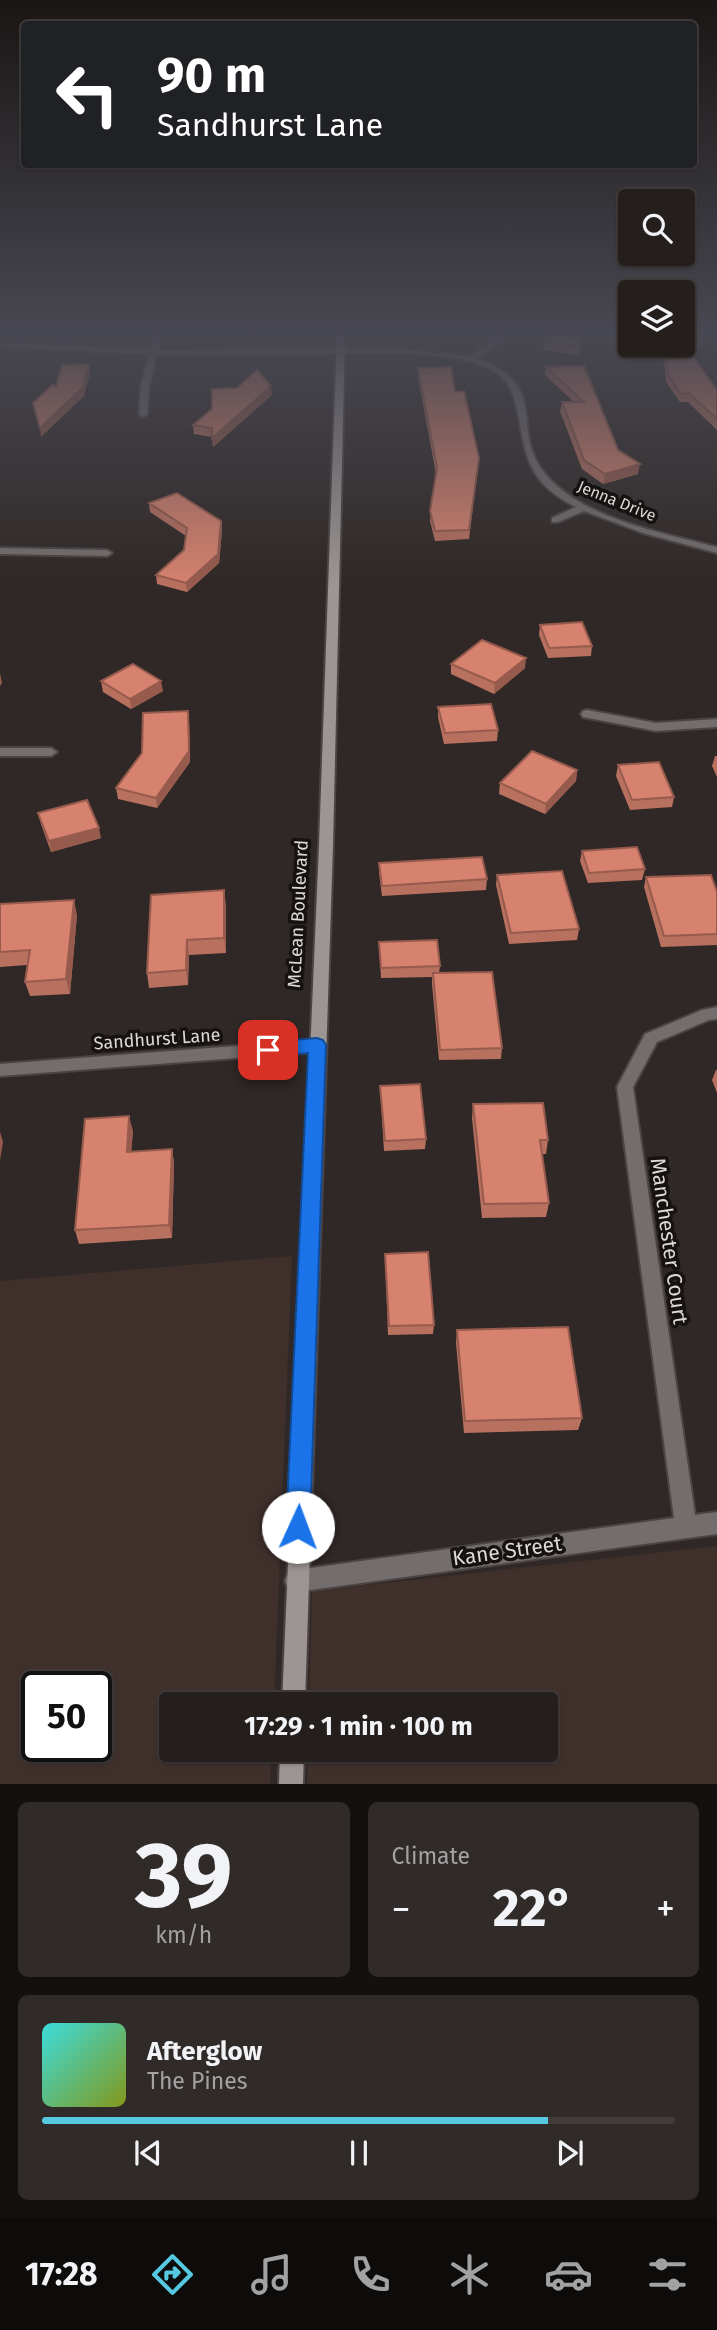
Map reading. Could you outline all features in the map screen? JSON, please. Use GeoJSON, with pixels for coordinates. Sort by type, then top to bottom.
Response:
{"type":"FeatureCollection","features":[{"type":"Feature","properties":{"kind":"main road","name":"McLean Boulevard"},"geometry":{"type":"LineString","coordinates":[[293,1692],[326,845],[339,418]]}},
{"type":"Feature","properties":{"kind":"main road"},"geometry":{"type":"LineString","coordinates":[[291,1784],[292,1762]]}},
{"type":"Feature","properties":{"kind":"street","name":"Jenna Drive"},"geometry":{"type":"LineString","coordinates":[[522,418],[529,452],[538,473],[559,492],[585,507],[631,525],[717,550]]}},
{"type":"Feature","properties":{"kind":"street"},"geometry":{"type":"LineString","coordinates":[[555,520],[585,507]]}},
{"type":"Feature","properties":{"kind":"street"},"geometry":{"type":"LineString","coordinates":[[0,551],[107,553]]}},
{"type":"Feature","properties":{"kind":"street"},"geometry":{"type":"LineString","coordinates":[[587,713],[656,727],[717,723]]}},
{"type":"Feature","properties":{"kind":"street"},"geometry":{"type":"LineString","coordinates":[[0,752],[51,752]]}},
{"type":"Feature","properties":{"kind":"street","name":"Manchester Court"},"geometry":{"type":"LineString","coordinates":[[686,1526],[625,1087],[651,1038],[707,1014],[717,1013]]}},
{"type":"Feature","properties":{"kind":"street","name":"Sandhurst Lane"},"geometry":{"type":"LineString","coordinates":[[0,1070],[317,1045]]}},
{"type":"Feature","properties":{"kind":"street","name":"Kane Street"},"geometry":{"type":"LineString","coordinates":[[296,1581],[717,1523]]}},
{"type":"Feature","properties":{"kind":"shaded area"},"geometry":{"type":"Polygon","coordinates":[[[292,1256],[274,1692],[159,1692],[159,1762],[271,1762],[270,1784],[0,1784],[0,1281],[292,1256]]]}},
{"type":"Feature","properties":{"kind":"shaded area"},"geometry":{"type":"Polygon","coordinates":[[[717,1546],[717,1784],[307,1784],[308,1762],[558,1762],[558,1692],[309,1692],[312,1591],[717,1546]]]}},
{"type":"Feature","properties":{"kind":"building"},"geometry":{"type":"Polygon","coordinates":[[[37,418],[50,418],[40,428],[37,418]]]}},
{"type":"Feature","properties":{"kind":"building"},"geometry":{"type":"Polygon","coordinates":[[[201,418],[234,418],[212,438],[212,428],[193,425],[201,418]]]}},
{"type":"Feature","properties":{"kind":"building"},"geometry":{"type":"Polygon","coordinates":[[[428,418],[470,418],[479,458],[469,530],[435,531],[430,511],[437,468],[428,418]]]}},
{"type":"Feature","properties":{"kind":"building"},"geometry":{"type":"Polygon","coordinates":[[[568,418],[605,418],[618,450],[640,464],[605,474],[584,460],[568,418]]]}},
{"type":"Feature","properties":{"kind":"building"},"geometry":{"type":"Polygon","coordinates":[[[177,493],[221,521],[218,554],[186,583],[156,575],[184,550],[187,528],[149,503],[177,493]]]}},
{"type":"Feature","properties":{"kind":"building"},"geometry":{"type":"Polygon","coordinates":[[[582,622],[592,646],[549,648],[540,625],[582,622]]]}},
{"type":"Feature","properties":{"kind":"building"},"geometry":{"type":"Polygon","coordinates":[[[482,640],[526,658],[495,683],[451,664],[482,640]]]}},
{"type":"Feature","properties":{"kind":"building"},"geometry":{"type":"Polygon","coordinates":[[[133,664],[161,681],[130,699],[101,681],[133,664]]]}},
{"type":"Feature","properties":{"kind":"building"},"geometry":{"type":"Polygon","coordinates":[[[491,704],[498,730],[445,733],[438,707],[491,704]]]}},
{"type":"Feature","properties":{"kind":"building"},"geometry":{"type":"Polygon","coordinates":[[[188,711],[189,751],[156,798],[116,788],[142,753],[143,713],[188,711]]]}},
{"type":"Feature","properties":{"kind":"building"},"geometry":{"type":"Polygon","coordinates":[[[532,751],[577,770],[546,804],[500,783],[532,751]]]}},
{"type":"Feature","properties":{"kind":"building"},"geometry":{"type":"Polygon","coordinates":[[[659,762],[674,797],[632,800],[618,765],[659,762]]]}},
{"type":"Feature","properties":{"kind":"building"},"geometry":{"type":"Polygon","coordinates":[[[87,800],[99,828],[49,841],[38,813],[87,800]]]}},
{"type":"Feature","properties":{"kind":"building"},"geometry":{"type":"Polygon","coordinates":[[[637,847],[645,869],[589,873],[582,851],[637,847]]]}},
{"type":"Feature","properties":{"kind":"building"},"geometry":{"type":"Polygon","coordinates":[[[482,857],[487,879],[382,886],[379,863],[482,857]]]}},
{"type":"Feature","properties":{"kind":"building"},"geometry":{"type":"Polygon","coordinates":[[[562,871],[579,929],[511,933],[497,875],[562,871]]]}},
{"type":"Feature","properties":{"kind":"building"},"geometry":{"type":"Polygon","coordinates":[[[711,875],[717,892],[717,934],[664,936],[646,877],[711,875]]]}},
{"type":"Feature","properties":{"kind":"building"},"geometry":{"type":"Polygon","coordinates":[[[224,890],[224,938],[187,940],[186,970],[147,973],[151,895],[224,890]]]}},
{"type":"Feature","properties":{"kind":"building"},"geometry":{"type":"Polygon","coordinates":[[[74,900],[66,979],[25,982],[30,950],[0,952],[0,904],[74,900]]]}},
{"type":"Feature","properties":{"kind":"building"},"geometry":{"type":"Polygon","coordinates":[[[437,940],[440,966],[381,968],[379,942],[437,940]]]}},
{"type":"Feature","properties":{"kind":"building"},"geometry":{"type":"Polygon","coordinates":[[[492,972],[502,1048],[440,1050],[433,973],[492,972]]]}},
{"type":"Feature","properties":{"kind":"building"},"geometry":{"type":"Polygon","coordinates":[[[420,1084],[426,1139],[385,1141],[380,1086],[420,1084]]]}},
{"type":"Feature","properties":{"kind":"building"},"geometry":{"type":"Polygon","coordinates":[[[543,1103],[548,1140],[540,1140],[549,1203],[484,1204],[473,1104],[543,1103]]]}},
{"type":"Feature","properties":{"kind":"building"},"geometry":{"type":"Polygon","coordinates":[[[129,1116],[127,1152],[172,1149],[169,1225],[75,1230],[85,1119],[129,1116]]]}},
{"type":"Feature","properties":{"kind":"building"},"geometry":{"type":"Polygon","coordinates":[[[428,1252],[434,1325],[389,1326],[385,1254],[428,1252]]]}},
{"type":"Feature","properties":{"kind":"building"},"geometry":{"type":"Polygon","coordinates":[[[568,1327],[582,1418],[465,1421],[457,1330],[568,1327]]]}},
{"type":"Feature","properties":{"kind":"route"},"geometry":{"type":"LineString","coordinates":[[268,1050],[317,1045],[298,1527]]}}]}
